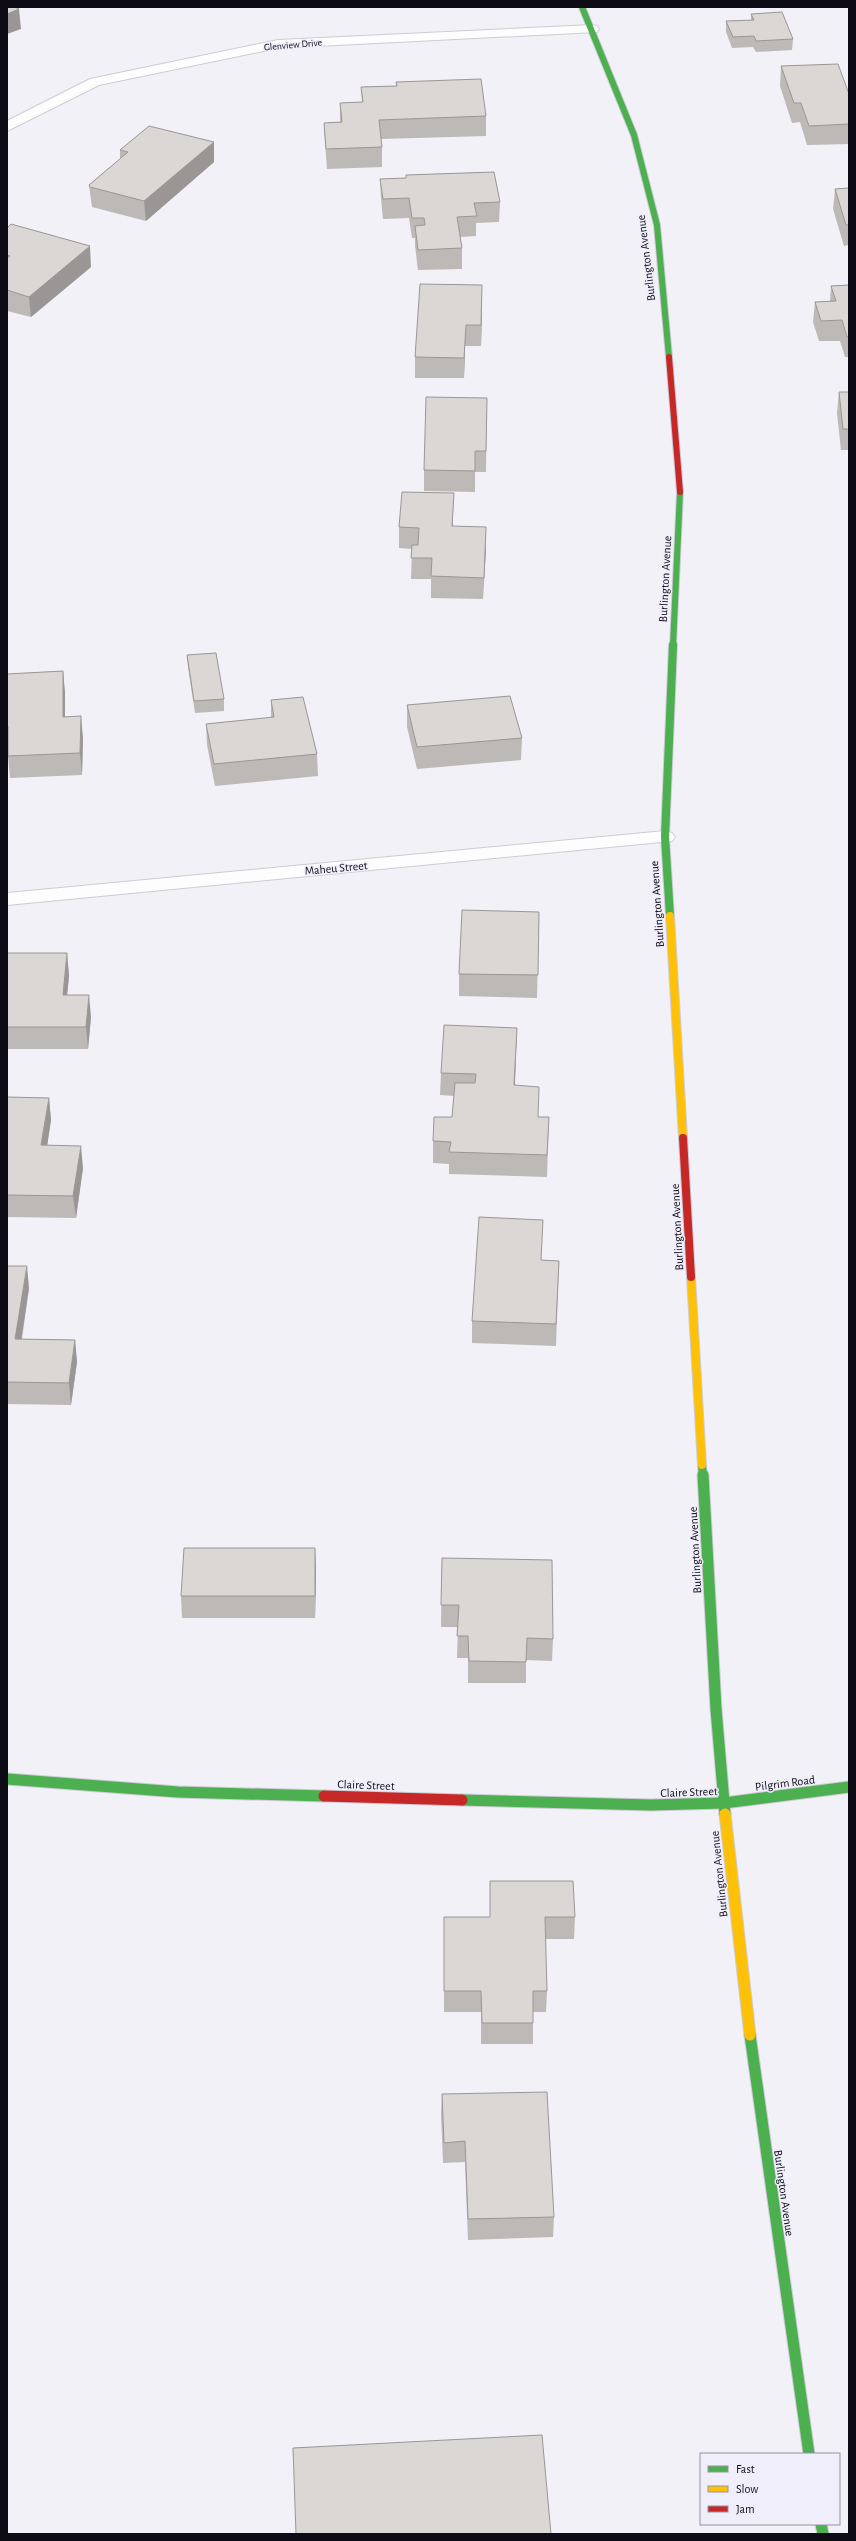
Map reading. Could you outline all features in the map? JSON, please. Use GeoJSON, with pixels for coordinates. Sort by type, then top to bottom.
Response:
{"type":"FeatureCollection","features":[{"type":"Feature","properties":{"kind":"main road","name":"Burlington Avenue"},"geometry":{"type":"LineString","coordinates":[[582,7],[634,135],[657,225],[681,498],[665,837],[716,1701],[731,1881],[755,2074],[809,2453]]}},
{"type":"Feature","properties":{"kind":"main road","name":"Claire Street"},"geometry":{"type":"LineString","coordinates":[[7,1779],[178,1792],[644,1805],[724,1803]]}},
{"type":"Feature","properties":{"kind":"main road","name":"Pilgrim Road"},"geometry":{"type":"LineString","coordinates":[[724,1803],[849,1787]]}},
{"type":"Feature","properties":{"kind":"street","name":"Glenview Drive"},"geometry":{"type":"LineString","coordinates":[[7,127],[95,82],[278,44],[592,29]]}},
{"type":"Feature","properties":{"kind":"street","name":"Maheu Street"},"geometry":{"type":"LineString","coordinates":[[7,899],[665,837]]}},
{"type":"Feature","properties":{"kind":"building"},"geometry":{"type":"Polygon","coordinates":[[[7,7],[15,7],[19,9],[7,14],[7,7]]]}},
{"type":"Feature","properties":{"kind":"building"},"geometry":{"type":"Polygon","coordinates":[[[782,12],[793,39],[756,41],[754,36],[733,37],[726,21],[754,20],[751,14],[782,12]]]}},
{"type":"Feature","properties":{"kind":"building"},"geometry":{"type":"Polygon","coordinates":[[[838,64],[849,94],[849,124],[809,126],[801,103],[794,103],[781,66],[838,64]]]}},
{"type":"Feature","properties":{"kind":"building"},"geometry":{"type":"Polygon","coordinates":[[[481,79],[486,116],[379,120],[382,147],[326,149],[324,123],[342,122],[340,103],[363,102],[361,87],[397,86],[396,82],[481,79]]]}},
{"type":"Feature","properties":{"kind":"building"},"geometry":{"type":"Polygon","coordinates":[[[149,126],[214,142],[144,201],[90,187],[89,185],[128,152],[120,150],[149,126]]]}},
{"type":"Feature","properties":{"kind":"building"},"geometry":{"type":"Polygon","coordinates":[[[494,172],[500,202],[474,203],[477,216],[457,217],[462,248],[418,250],[415,226],[425,225],[424,218],[412,218],[409,198],[383,199],[380,179],[406,178],[406,175],[494,172]]]}},
{"type":"Feature","properties":{"kind":"building"},"geometry":{"type":"Polygon","coordinates":[[[849,188],[849,225],[846,225],[835,189],[849,188]]]}},
{"type":"Feature","properties":{"kind":"building"},"geometry":{"type":"Polygon","coordinates":[[[11,224],[90,246],[29,297],[7,290],[7,258],[10,256],[7,255],[7,228],[11,224]]]}},
{"type":"Feature","properties":{"kind":"building"},"geometry":{"type":"Polygon","coordinates":[[[420,284],[482,285],[481,325],[466,325],[464,358],[415,357],[420,284]]]}},
{"type":"Feature","properties":{"kind":"building"},"geometry":{"type":"Polygon","coordinates":[[[849,285],[849,336],[847,337],[842,320],[821,321],[815,302],[836,301],[831,286],[849,285]]]}},
{"type":"Feature","properties":{"kind":"building"},"geometry":{"type":"Polygon","coordinates":[[[839,392],[849,392],[849,429],[843,429],[839,392]]]}},
{"type":"Feature","properties":{"kind":"building"},"geometry":{"type":"Polygon","coordinates":[[[426,397],[487,398],[486,451],[475,451],[475,471],[424,470],[426,397]]]}},
{"type":"Feature","properties":{"kind":"building"},"geometry":{"type":"Polygon","coordinates":[[[402,492],[454,493],[452,526],[486,527],[484,578],[431,576],[432,558],[411,558],[412,545],[418,545],[419,528],[399,527],[402,492]]]}},
{"type":"Feature","properties":{"kind":"building"},"geometry":{"type":"Polygon","coordinates":[[[216,653],[224,699],[194,701],[187,655],[216,653]]]}},
{"type":"Feature","properties":{"kind":"building"},"geometry":{"type":"Polygon","coordinates":[[[63,671],[63,717],[81,716],[80,753],[8,756],[7,674],[63,671]]]}},
{"type":"Feature","properties":{"kind":"building"},"geometry":{"type":"Polygon","coordinates":[[[510,696],[522,738],[417,747],[407,705],[510,696]]]}},
{"type":"Feature","properties":{"kind":"building"},"geometry":{"type":"Polygon","coordinates":[[[303,697],[317,754],[214,764],[206,724],[274,717],[271,700],[303,697]]]}},
{"type":"Feature","properties":{"kind":"building"},"geometry":{"type":"Polygon","coordinates":[[[462,910],[539,912],[538,975],[459,974],[462,910]]]}},
{"type":"Feature","properties":{"kind":"building"},"geometry":{"type":"Polygon","coordinates":[[[7,953],[67,953],[63,995],[89,995],[86,1027],[7,1027],[7,953]]]}},
{"type":"Feature","properties":{"kind":"building"},"geometry":{"type":"Polygon","coordinates":[[[444,1025],[517,1028],[514,1085],[539,1087],[538,1117],[549,1117],[547,1155],[449,1152],[451,1142],[433,1141],[434,1117],[452,1117],[455,1083],[475,1083],[476,1074],[441,1073],[444,1025]]]}},
{"type":"Feature","properties":{"kind":"building"},"geometry":{"type":"Polygon","coordinates":[[[7,1097],[49,1098],[41,1145],[81,1146],[73,1196],[7,1195],[7,1097]]]}},
{"type":"Feature","properties":{"kind":"building"},"geometry":{"type":"Polygon","coordinates":[[[479,1217],[543,1220],[541,1260],[559,1261],[556,1324],[472,1321],[479,1217]]]}},
{"type":"Feature","properties":{"kind":"building"},"geometry":{"type":"Polygon","coordinates":[[[7,1266],[27,1266],[15,1339],[75,1340],[69,1383],[7,1382],[7,1266]]]}},
{"type":"Feature","properties":{"kind":"building"},"geometry":{"type":"Polygon","coordinates":[[[184,1548],[315,1548],[315,1596],[181,1596],[184,1548]]]}},
{"type":"Feature","properties":{"kind":"building"},"geometry":{"type":"Polygon","coordinates":[[[442,1558],[552,1560],[553,1639],[527,1638],[526,1662],[469,1661],[468,1636],[457,1636],[459,1605],[441,1605],[442,1558]]]}},
{"type":"Feature","properties":{"kind":"building"},"geometry":{"type":"Polygon","coordinates":[[[490,1881],[573,1881],[575,1917],[545,1917],[547,1991],[533,1991],[533,2023],[482,2023],[481,1991],[444,1991],[444,1917],[490,1917],[490,1881]]]}},
{"type":"Feature","properties":{"kind":"building"},"geometry":{"type":"Polygon","coordinates":[[[547,2092],[554,2217],[468,2219],[465,2141],[444,2143],[442,2094],[547,2092]]]}},
{"type":"Feature","properties":{"kind":"building"},"geometry":{"type":"Polygon","coordinates":[[[542,2435],[551,2534],[296,2534],[293,2448],[542,2435]]]}},
{"type":"Feature","properties":{"kind":"traffic: fast"},"geometry":{"type":"LineString","coordinates":[[582,7],[634,135],[657,225],[669,357]]}},
{"type":"Feature","properties":{"kind":"traffic: fast"},"geometry":{"type":"LineString","coordinates":[[670,916],[665,837],[680,492]]}},
{"type":"Feature","properties":{"kind":"traffic: fast"},"geometry":{"type":"LineString","coordinates":[[702,1465],[716,1709],[725,1814]]}},
{"type":"Feature","properties":{"kind":"traffic: fast"},"geometry":{"type":"LineString","coordinates":[[7,1779],[178,1792],[324,1796]]}},
{"type":"Feature","properties":{"kind":"traffic: fast"},"geometry":{"type":"LineString","coordinates":[[462,1800],[651,1805],[724,1803],[849,1787]]}},
{"type":"Feature","properties":{"kind":"traffic: fast"},"geometry":{"type":"LineString","coordinates":[[750,2035],[809,2453]]}},
{"type":"Feature","properties":{"kind":"traffic: fast"},"geometry":{"type":"LineString","coordinates":[[821,2525],[823,2534]]}},
{"type":"Feature","properties":{"kind":"traffic: slow"},"geometry":{"type":"LineString","coordinates":[[670,916],[683,1138]]}},
{"type":"Feature","properties":{"kind":"traffic: slow"},"geometry":{"type":"LineString","coordinates":[[691,1277],[702,1465]]}},
{"type":"Feature","properties":{"kind":"traffic: slow"},"geometry":{"type":"LineString","coordinates":[[725,1814],[750,2035]]}},
{"type":"Feature","properties":{"kind":"traffic: jam"},"geometry":{"type":"LineString","coordinates":[[669,357],[680,492]]}},
{"type":"Feature","properties":{"kind":"traffic: jam"},"geometry":{"type":"LineString","coordinates":[[683,1138],[691,1277]]}},
{"type":"Feature","properties":{"kind":"traffic: jam"},"geometry":{"type":"LineString","coordinates":[[324,1796],[462,1800]]}}]}
